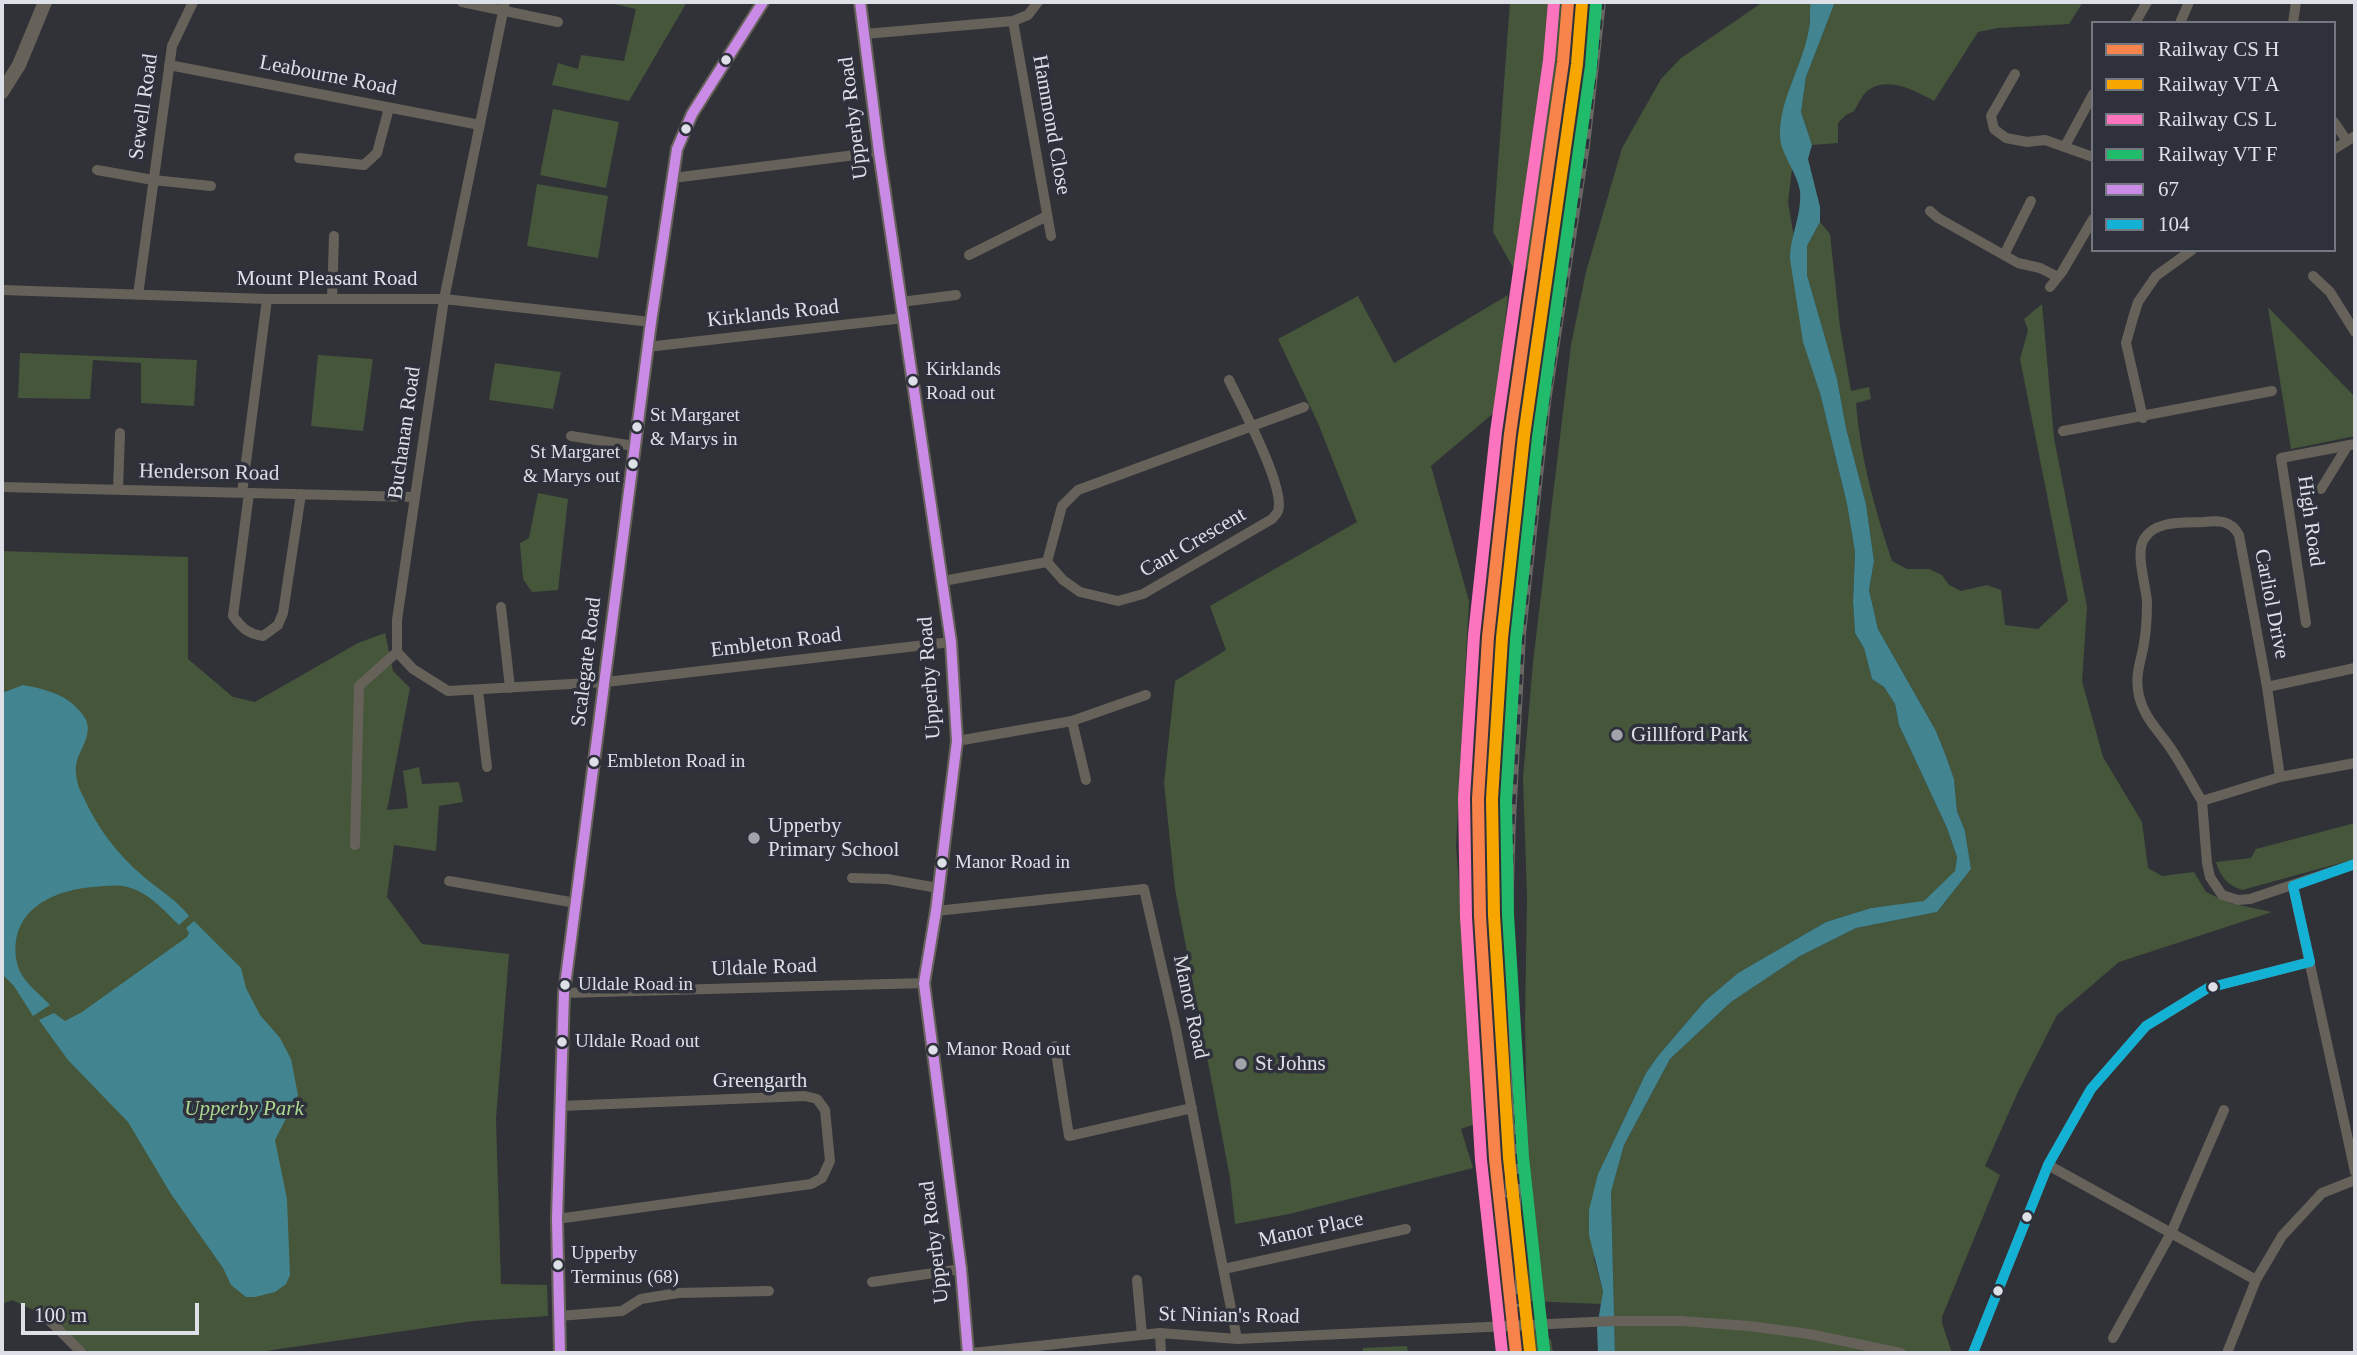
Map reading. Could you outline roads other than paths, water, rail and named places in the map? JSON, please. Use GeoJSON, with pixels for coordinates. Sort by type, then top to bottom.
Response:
{"type":"FeatureCollection","features":[{"type":"Feature","properties":{"kind":"street"},"geometry":{"type":"LineString","coordinates":[[2,92],[19,65],[45,2]]}},
{"type":"Feature","properties":{"kind":"street","name":"Sewell Road"},"geometry":{"type":"LineString","coordinates":[[138,295],[172,46],[193,2]]}},
{"type":"Feature","properties":{"kind":"street"},"geometry":{"type":"LineString","coordinates":[[462,2],[504,6],[558,22]]}},
{"type":"Feature","properties":{"kind":"street","name":"Scalegate Road"},"geometry":{"type":"LineString","coordinates":[[559,1353],[558,1219],[564,993],[606,682],[634,446],[677,149],[692,114],[763,2]]}},
{"type":"Feature","properties":{"kind":"street","name":"Upperby Road"},"geometry":{"type":"LineString","coordinates":[[860,2],[879,152],[951,642],[957,741],[936,911],[924,983],[970,1353]]}},
{"type":"Feature","properties":{"kind":"street"},"geometry":{"type":"LineString","coordinates":[[865,34],[1013,21],[1028,15],[1038,2]]}},
{"type":"Feature","properties":{"kind":"street"},"geometry":{"type":"LineString","coordinates":[[2135,21],[2147,2]]}},
{"type":"Feature","properties":{"kind":"street"},"geometry":{"type":"LineString","coordinates":[[2181,21],[2189,2]]}},
{"type":"Feature","properties":{"kind":"street"},"geometry":{"type":"LineString","coordinates":[[2293,21],[2296,2]]}},
{"type":"Feature","properties":{"kind":"street","name":"Buchanan Road"},"geometry":{"type":"LineString","coordinates":[[397,652],[397,620],[444,299],[504,6]]}},
{"type":"Feature","properties":{"kind":"street","name":"Hammond Close"},"geometry":{"type":"LineString","coordinates":[[1013,21],[1051,236]]}},
{"type":"Feature","properties":{"kind":"street","name":"Leabourne Road"},"geometry":{"type":"LineString","coordinates":[[169,65],[480,125]]}},
{"type":"Feature","properties":{"kind":"street"},"geometry":{"type":"LineString","coordinates":[[2015,74],[1991,117],[1994,129],[2007,138],[2027,142],[2045,140],[2091,156]]}},
{"type":"Feature","properties":{"kind":"street"},"geometry":{"type":"LineString","coordinates":[[2065,146],[2091,98]]}},
{"type":"Feature","properties":{"kind":"street"},"geometry":{"type":"LineString","coordinates":[[299,158],[364,164],[377,153],[389,108]]}},
{"type":"Feature","properties":{"kind":"street"},"geometry":{"type":"LineString","coordinates":[[2336,124],[2351,138],[2336,148]]}},
{"type":"Feature","properties":{"kind":"street"},"geometry":{"type":"LineString","coordinates":[[673,178],[879,152]]}},
{"type":"Feature","properties":{"kind":"street"},"geometry":{"type":"LineString","coordinates":[[97,170],[153,180]]}},
{"type":"Feature","properties":{"kind":"street","name":"Sewell Road"},"geometry":{"type":"LineString","coordinates":[[153,180],[211,186]]}},
{"type":"Feature","properties":{"kind":"street"},"geometry":{"type":"LineString","coordinates":[[2004,255],[2031,201]]}},
{"type":"Feature","properties":{"kind":"street"},"geometry":{"type":"LineString","coordinates":[[1930,211],[2018,263],[2059,276]]}},
{"type":"Feature","properties":{"kind":"street"},"geometry":{"type":"LineString","coordinates":[[969,255],[1047,216]]}},
{"type":"Feature","properties":{"kind":"street"},"geometry":{"type":"LineString","coordinates":[[2050,287],[2091,222]]}},
{"type":"Feature","properties":{"kind":"street"},"geometry":{"type":"LineString","coordinates":[[332,299],[334,236]]}},
{"type":"Feature","properties":{"kind":"street"},"geometry":{"type":"LineString","coordinates":[[2143,418],[2126,343],[2138,302],[2156,276],[2189,252]]}},
{"type":"Feature","properties":{"kind":"street"},"geometry":{"type":"LineString","coordinates":[[2313,276],[2330,292],[2355,332]]}},
{"type":"Feature","properties":{"kind":"street","name":"Mount Pleasant Road"},"geometry":{"type":"LineString","coordinates":[[2,290],[267,299],[444,299],[651,322]]}},
{"type":"Feature","properties":{"kind":"street"},"geometry":{"type":"LineString","coordinates":[[901,302],[956,295]]}},
{"type":"Feature","properties":{"kind":"street"},"geometry":{"type":"LineString","coordinates":[[267,299],[233,616],[240,626],[251,634],[263,636],[278,625],[284,613],[300,494]]}},
{"type":"Feature","properties":{"kind":"street","name":"Kirklands Road"},"geometry":{"type":"LineString","coordinates":[[648,346],[904,318]]}},
{"type":"Feature","properties":{"kind":"street"},"geometry":{"type":"LineString","coordinates":[[1228,380],[1252,426]]}},
{"type":"Feature","properties":{"kind":"street"},"geometry":{"type":"LineString","coordinates":[[2063,431],[2143,418],[2272,391]]}},
{"type":"Feature","properties":{"kind":"street"},"geometry":{"type":"LineString","coordinates":[[943,581],[1047,562],[1062,506],[1078,490],[1304,407]]}},
{"type":"Feature","properties":{"kind":"street","name":"Cant Crescent"},"geometry":{"type":"LineString","coordinates":[[1047,562],[1063,580],[1080,592],[1118,601],[1143,594],[1272,520],[1278,510],[1276,485],[1252,426]]}},
{"type":"Feature","properties":{"kind":"street"},"geometry":{"type":"LineString","coordinates":[[118,490],[120,433]]}},
{"type":"Feature","properties":{"kind":"street"},"geometry":{"type":"LineString","coordinates":[[571,436],[634,446]]}},
{"type":"Feature","properties":{"kind":"street"},"geometry":{"type":"LineString","coordinates":[[2321,489],[2352,445]]}},
{"type":"Feature","properties":{"kind":"street","name":"High Road"},"geometry":{"type":"LineString","coordinates":[[2306,623],[2281,458],[2352,445]]}},
{"type":"Feature","properties":{"kind":"street","name":"Henderson Road"},"geometry":{"type":"LineString","coordinates":[[2,487],[415,497]]}},
{"type":"Feature","properties":{"kind":"street","name":"Carliol Drive"},"geometry":{"type":"LineString","coordinates":[[2280,777],[2267,687],[2236,528],[2219,520],[2165,524],[2152,530],[2143,539],[2140,550],[2147,620],[2143,648],[2136,670],[2139,696],[2147,717],[2170,747],[2202,801],[2210,877],[2222,895],[2238,900],[2250,899],[2355,863]]}},
{"type":"Feature","properties":{"kind":"street"},"geometry":{"type":"LineString","coordinates":[[501,607],[510,688]]}},
{"type":"Feature","properties":{"kind":"street","name":"Embleton Road"},"geometry":{"type":"LineString","coordinates":[[606,682],[951,642]]}},
{"type":"Feature","properties":{"kind":"street"},"geometry":{"type":"LineString","coordinates":[[355,845],[359,686],[397,652],[413,670],[448,691],[606,682]]}},
{"type":"Feature","properties":{"kind":"street"},"geometry":{"type":"LineString","coordinates":[[2267,687],[2355,668]]}},
{"type":"Feature","properties":{"kind":"street"},"geometry":{"type":"LineString","coordinates":[[478,690],[487,766]]}},
{"type":"Feature","properties":{"kind":"street"},"geometry":{"type":"LineString","coordinates":[[957,741],[1072,721],[1146,695]]}},
{"type":"Feature","properties":{"kind":"street"},"geometry":{"type":"LineString","coordinates":[[1072,721],[1086,780]]}},
{"type":"Feature","properties":{"kind":"street"},"geometry":{"type":"LineString","coordinates":[[2202,801],[2280,777],[2355,763]]}},
{"type":"Feature","properties":{"kind":"street"},"geometry":{"type":"LineString","coordinates":[[852,878],[887,879],[938,888]]}},
{"type":"Feature","properties":{"kind":"street"},"geometry":{"type":"LineString","coordinates":[[449,881],[576,903]]}},
{"type":"Feature","properties":{"kind":"street"},"geometry":{"type":"LineString","coordinates":[[2293,886],[2355,1172]]}},
{"type":"Feature","properties":{"kind":"street","name":"Manor Road"},"geometry":{"type":"LineString","coordinates":[[936,911],[1144,890],[1192,1108],[1237,1339]]}},
{"type":"Feature","properties":{"kind":"street"},"geometry":{"type":"LineString","coordinates":[[1973,1353],[2048,1165],[2091,1089],[2146,1026],[2208,988],[2310,962]]}},
{"type":"Feature","properties":{"kind":"street","name":"Uldale Road"},"geometry":{"type":"LineString","coordinates":[[564,993],[924,983]]}},
{"type":"Feature","properties":{"kind":"street"},"geometry":{"type":"LineString","coordinates":[[1055,1046],[1069,1136],[1192,1108]]}},
{"type":"Feature","properties":{"kind":"street","name":"Greengarth"},"geometry":{"type":"LineString","coordinates":[[558,1219],[811,1184],[822,1178],[830,1161],[825,1110],[817,1100],[805,1096],[561,1107]]}},
{"type":"Feature","properties":{"kind":"street"},"geometry":{"type":"LineString","coordinates":[[2113,1338],[2171,1233],[2224,1110]]}},
{"type":"Feature","properties":{"kind":"street"},"geometry":{"type":"LineString","coordinates":[[2048,1165],[2256,1280]]}},
{"type":"Feature","properties":{"kind":"street"},"geometry":{"type":"LineString","coordinates":[[2227,1353],[2256,1280],[2282,1237],[2322,1192],[2355,1180]]}},
{"type":"Feature","properties":{"kind":"street","name":"Manor Place"},"geometry":{"type":"LineString","coordinates":[[1224,1269],[1406,1229]]}},
{"type":"Feature","properties":{"kind":"street"},"geometry":{"type":"LineString","coordinates":[[872,1282],[961,1269]]}},
{"type":"Feature","properties":{"kind":"street"},"geometry":{"type":"LineString","coordinates":[[1137,1280],[1142,1335]]}},
{"type":"Feature","properties":{"kind":"street"},"geometry":{"type":"LineString","coordinates":[[559,1316],[622,1311],[641,1299],[678,1293],[769,1290]]}},
{"type":"Feature","properties":{"kind":"street"},"geometry":{"type":"LineString","coordinates":[[44,1315],[82,1353]]}},
{"type":"Feature","properties":{"kind":"street","name":"St Ninian's Road"},"geometry":{"type":"LineString","coordinates":[[970,1353],[1160,1333],[1237,1339],[1487,1328],[1552,1322],[1681,1321],[1809,1334],[1901,1353]]}},
{"type":"Feature","properties":{"kind":"street"},"geometry":{"type":"LineString","coordinates":[[1160,1333],[1161,1353]]}},
{"type":"Feature","properties":{"kind":"water"},"geometry":{"type":"Polygon","coordinates":[[[1811,2],[1835,2],[1806,77],[1801,112],[1812,145],[1808,159],[1820,207],[1820,222],[1807,246],[1807,275],[1837,379],[1846,428],[1866,504],[1874,561],[1869,590],[1878,629],[1936,731],[1946,756],[1954,779],[1957,811],[1965,831],[1971,869],[1937,912],[1856,928],[1800,956],[1731,1002],[1670,1059],[1624,1145],[1611,1192],[1615,1353],[1598,1353],[1597,1328],[1603,1291],[1589,1235],[1589,1210],[1598,1174],[1646,1073],[1658,1056],[1705,1001],[1738,973],[1826,922],[1871,908],[1924,901],[1955,871],[1957,857],[1947,828],[1899,725],[1895,704],[1884,687],[1872,679],[1864,648],[1855,633],[1855,552],[1847,504],[1820,393],[1803,342],[1790,259],[1800,191],[1780,136],[1783,109],[1810,25],[1811,2]]]}},
{"type":"Feature","properties":{"kind":"water"},"geometry":{"type":"Polygon","coordinates":[[[23,685],[49,691],[64,698],[83,715],[88,728],[76,773],[89,808],[125,860],[189,916],[179,925],[149,897],[134,889],[119,886],[78,889],[49,899],[36,907],[19,930],[16,945],[17,963],[22,975],[50,1005],[33,1016],[14,986],[2,974],[2,693],[23,685]]]}},
{"type":"Feature","properties":{"kind":"water"},"geometry":{"type":"Polygon","coordinates":[[[194,921],[241,968],[246,988],[260,1015],[280,1038],[291,1059],[298,1095],[275,1140],[287,1199],[290,1275],[286,1284],[275,1292],[255,1297],[246,1297],[231,1285],[223,1268],[171,1194],[128,1122],[68,1060],[39,1020],[54,1013],[65,1021],[82,1012],[187,937],[189,933],[186,928],[194,921]]]}},
{"type":"Feature","properties":{"kind":"railway"},"geometry":{"type":"LineString","coordinates":[[1518,1304],[1518,1168],[1510,997],[1510,919],[1523,634],[1548,402],[1587,146],[1603,2]]}},
{"type":"Feature","properties":{"kind":"railway"},"geometry":{"type":"LineString","coordinates":[[1508,1151],[1508,1195]]}},
{"type":"Feature","properties":{"kind":"place","name":"Kirklands Road out"},"geometry":{"type":"Point","coordinates":[913,381]}},
{"type":"Feature","properties":{"kind":"place","name":"St Margaret & Marys in"},"geometry":{"type":"Point","coordinates":[637,427]}},
{"type":"Feature","properties":{"kind":"place","name":"St Margaret & Marys out"},"geometry":{"type":"Point","coordinates":[633,464]}},
{"type":"Feature","properties":{"kind":"place","name":"Gilllford Park"},"geometry":{"type":"Point","coordinates":[1617,735]}},
{"type":"Feature","properties":{"kind":"place","name":"Embleton Road in"},"geometry":{"type":"Point","coordinates":[594,762]}},
{"type":"Feature","properties":{"kind":"place","name":"Upperby Primary School"},"geometry":{"type":"Point","coordinates":[754,838]}},
{"type":"Feature","properties":{"kind":"place","name":"Manor Road in"},"geometry":{"type":"Point","coordinates":[942,863]}},
{"type":"Feature","properties":{"kind":"place","name":"Uldale Road in"},"geometry":{"type":"Point","coordinates":[565,985]}},
{"type":"Feature","properties":{"kind":"place","name":"Uldale Road out"},"geometry":{"type":"Point","coordinates":[562,1042]}},
{"type":"Feature","properties":{"kind":"place","name":"Manor Road out"},"geometry":{"type":"Point","coordinates":[933,1050]}},
{"type":"Feature","properties":{"kind":"place","name":"St Johns"},"geometry":{"type":"Point","coordinates":[1241,1064]}},
{"type":"Feature","properties":{"kind":"place","name":"Upperby Terminus (68)"},"geometry":{"type":"Point","coordinates":[558,1265]}},
{"type":"Feature","properties":{"kind":"park label","name":"Upperby Park"},"geometry":{"type":"Point","coordinates":[244,1109]}}]}
